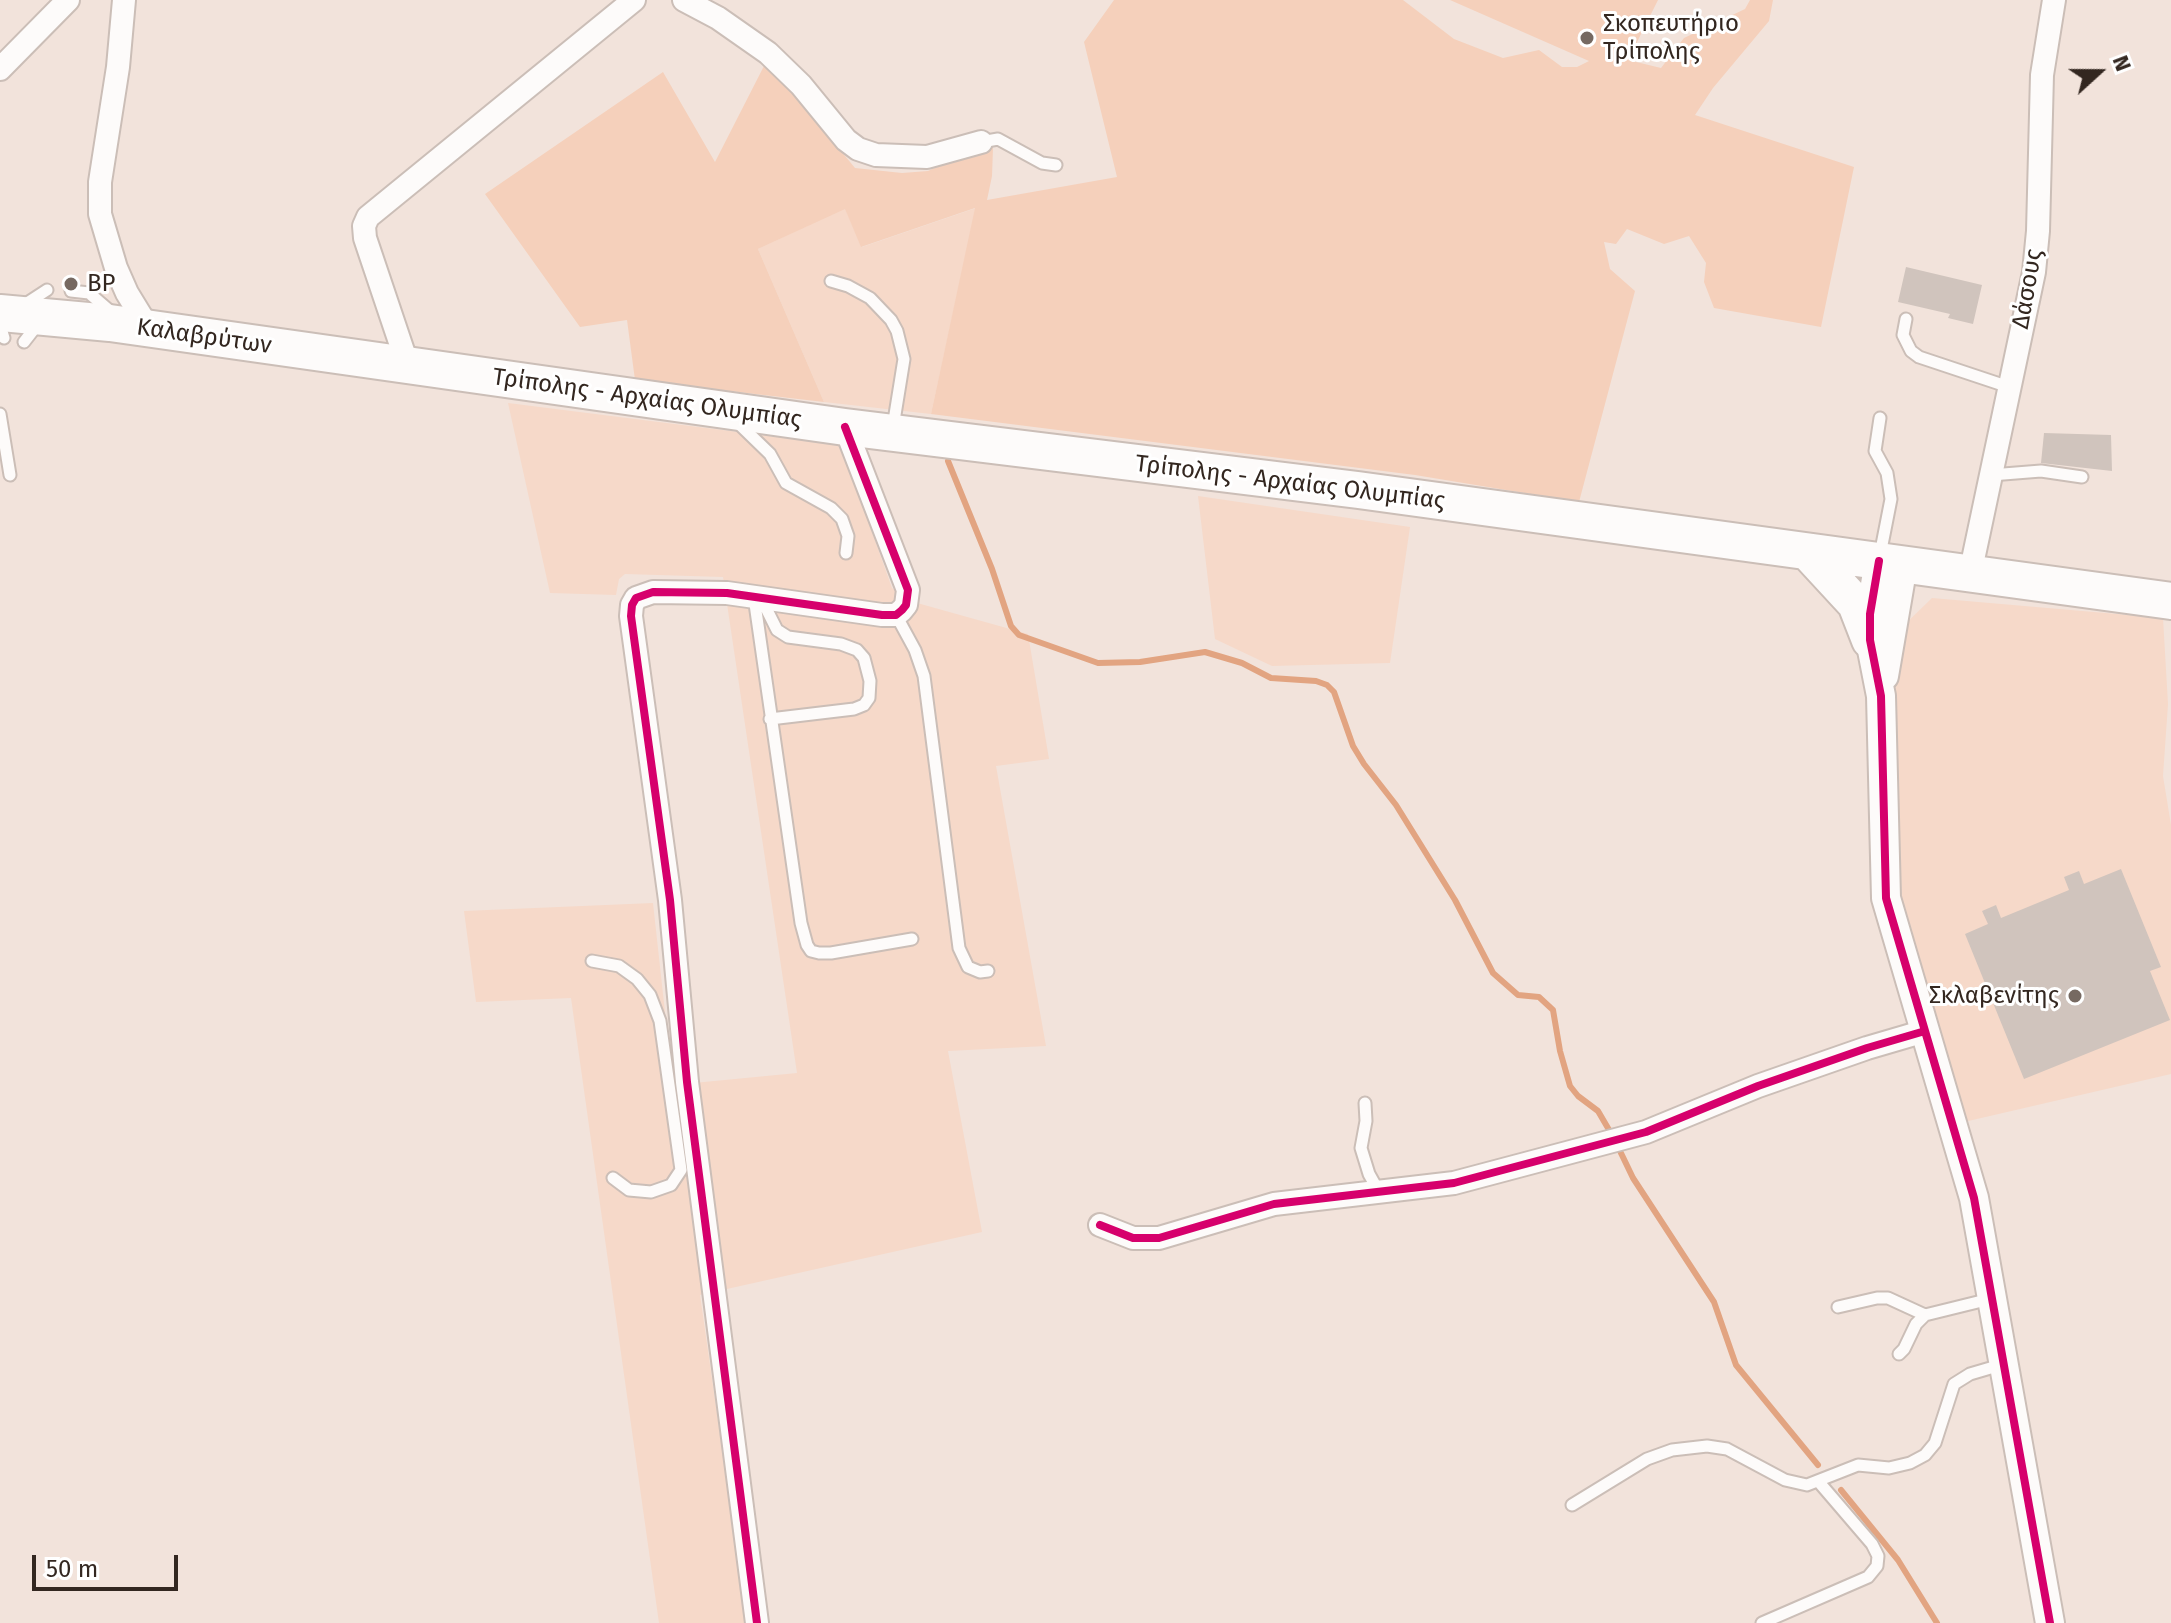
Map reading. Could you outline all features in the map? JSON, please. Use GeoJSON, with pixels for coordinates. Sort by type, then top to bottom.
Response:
{"type":"FeatureCollection","features":[{"type":"Feature","properties":{"kind":"main road","name":"Καλαβρύτων"},"geometry":{"type":"LineString","coordinates":[[18,320],[138,327],[408,366]]}},
{"type":"Feature","properties":{"kind":"main road","name":"Τρίπολης - Αρχαίας Ολυμπίας"},"geometry":{"type":"LineString","coordinates":[[408,366],[845,427],[1358,490],[2171,601]]}},
{"type":"Feature","properties":{"kind":"main road"},"geometry":{"type":"LineString","coordinates":[[1808,552],[1856,604],[1870,640]]}},
{"type":"Feature","properties":{"kind":"street"},"geometry":{"type":"LineString","coordinates":[[0,69],[68,0]]}},
{"type":"Feature","properties":{"kind":"street"},"geometry":{"type":"LineString","coordinates":[[124,0],[118,67],[100,182],[100,214],[138,327]]}},
{"type":"Feature","properties":{"kind":"street"},"geometry":{"type":"LineString","coordinates":[[408,366],[365,238],[364,226],[368,217],[634,0]]}},
{"type":"Feature","properties":{"kind":"street"},"geometry":{"type":"LineString","coordinates":[[684,0],[718,18],[768,53],[801,85],[846,140],[858,149],[876,155],[927,157],[981,142]]}},
{"type":"Feature","properties":{"kind":"street","name":"Δάσους"},"geometry":{"type":"LineString","coordinates":[[1970,574],[2034,272],[2042,75],[2054,0]]}},
{"type":"Feature","properties":{"kind":"street"},"geometry":{"type":"LineString","coordinates":[[757,1623],[685,1135],[670,900],[631,616],[636,598],[653,592],[727,593],[896,615],[906,605],[908,590],[845,427]]}},
{"type":"Feature","properties":{"kind":"street"},"geometry":{"type":"LineString","coordinates":[[1881,696],[1870,640],[1870,614],[1891,563]]}},
{"type":"Feature","properties":{"kind":"street"},"geometry":{"type":"LineString","coordinates":[[1891,563],[1881,696],[1886,898],[1974,1198],[2050,1623]]}},
{"type":"Feature","properties":{"kind":"street"},"geometry":{"type":"LineString","coordinates":[[1100,1225],[1133,1238],[1159,1238],[1274,1204],[1454,1183],[1646,1132],[1758,1086],[1925,1031]]}},
{"type":"Feature","properties":{"kind":"lane"},"geometry":{"type":"LineString","coordinates":[[981,142],[998,139],[1042,163],[1056,165]]}},
{"type":"Feature","properties":{"kind":"lane"},"geometry":{"type":"LineString","coordinates":[[831,281],[870,298],[897,331],[904,359],[892,432]]}},
{"type":"Feature","properties":{"kind":"lane"},"geometry":{"type":"LineString","coordinates":[[71,291],[89,293],[138,327]]}},
{"type":"Feature","properties":{"kind":"lane"},"geometry":{"type":"LineString","coordinates":[[1906,319],[1903,335],[1911,351],[1919,357],[2009,387]]}},
{"type":"Feature","properties":{"kind":"lane"},"geometry":{"type":"LineString","coordinates":[[725,409],[770,454],[786,483],[831,508],[842,519],[848,536],[846,553]]}},
{"type":"Feature","properties":{"kind":"lane"},"geometry":{"type":"LineString","coordinates":[[0,414],[10,475]]}},
{"type":"Feature","properties":{"kind":"lane"},"geometry":{"type":"LineString","coordinates":[[1880,418],[1875,451],[1887,473],[1891,499],[1891,563]]}},
{"type":"Feature","properties":{"kind":"lane"},"geometry":{"type":"LineString","coordinates":[[1991,475],[2041,471],[2082,477]]}},
{"type":"Feature","properties":{"kind":"lane"},"geometry":{"type":"LineString","coordinates":[[760,598],[777,630],[788,637],[841,644],[857,650],[864,658],[870,681],[869,698],[864,705],[854,709],[770,719]]}},
{"type":"Feature","properties":{"kind":"lane"},"geometry":{"type":"LineString","coordinates":[[760,598],[770,719],[807,945],[811,951],[831,953],[912,939]]}},
{"type":"Feature","properties":{"kind":"lane"},"geometry":{"type":"LineString","coordinates":[[896,615],[915,650],[924,676],[959,948],[968,967],[980,972],[988,971]]}},
{"type":"Feature","properties":{"kind":"lane"},"geometry":{"type":"LineString","coordinates":[[592,961],[619,966],[637,979],[650,995],[660,1021],[685,1135],[681,1170],[671,1185],[651,1192],[636,1191],[622,1187],[613,1178]]}},
{"type":"Feature","properties":{"kind":"lane"},"geometry":{"type":"LineString","coordinates":[[1365,1103],[1366,1121],[1361,1148],[1369,1174],[1379,1192]]}},
{"type":"Feature","properties":{"kind":"lane"},"geometry":{"type":"LineString","coordinates":[[1838,1307],[1888,1298],[1925,1315]]}},
{"type":"Feature","properties":{"kind":"lane"},"geometry":{"type":"LineString","coordinates":[[1899,1354],[1916,1324],[1925,1315],[1993,1298]]}},
{"type":"Feature","properties":{"kind":"lane"},"geometry":{"type":"LineString","coordinates":[[1572,1505],[1647,1459],[1672,1450],[1707,1446],[1727,1449],[1785,1480],[1807,1485],[1858,1465],[1889,1468],[1910,1463],[1925,1455],[1935,1443],[1954,1384],[1970,1374],[2005,1364]]}},
{"type":"Feature","properties":{"kind":"lane"},"geometry":{"type":"LineString","coordinates":[[1762,1623],[1868,1577],[1877,1566],[1878,1556],[1872,1544],[1818,1481]]}},
{"type":"Feature","properties":{"kind":"shaded area"},"geometry":{"type":"Polygon","coordinates":[[[1114,0],[1403,0],[1454,39],[1503,58],[1539,50],[1562,67],[1577,67],[1589,61],[1450,0],[1658,0],[1628,60],[1661,68],[1684,38],[1745,9],[1750,0],[1773,0],[1769,21],[1713,88],[1695,115],[1854,167],[1821,327],[1714,308],[1704,282],[1706,263],[1689,236],[1664,244],[1627,229],[1616,244],[1604,242],[1610,269],[1635,291],[1579,502],[1415,475],[931,414],[975,208],[861,247],[845,209],[758,249],[824,402],[635,380],[627,320],[580,327],[485,194],[663,72],[715,162],[764,66],[794,94],[855,168],[902,173],[928,171],[993,148],[987,200],[1117,177],[1084,42],[1114,0]]]}},
{"type":"Feature","properties":{"kind":"shaded area"},"geometry":{"type":"Polygon","coordinates":[[[845,208],[862,247],[976,208],[931,414],[824,402],[758,249],[845,208]]]}},
{"type":"Feature","properties":{"kind":"shaded area"},"geometry":{"type":"Polygon","coordinates":[[[508,403],[841,445],[892,588],[910,601],[1028,634],[1049,759],[996,766],[1046,1046],[948,1051],[982,1232],[700,1295],[747,1623],[659,1623],[571,998],[476,1002],[464,911],[653,903],[673,1085],[797,1073],[723,577],[625,574],[619,579],[616,595],[550,593],[508,403]]]}},
{"type":"Feature","properties":{"kind":"shaded area"},"geometry":{"type":"Polygon","coordinates":[[[1198,496],[1410,527],[1390,663],[1272,666],[1215,639],[1198,496]]]}},
{"type":"Feature","properties":{"kind":"shaded area"},"geometry":{"type":"Polygon","coordinates":[[[1932,598],[2163,618],[2168,704],[2163,776],[2171,825],[2171,1074],[1964,1122],[1892,882],[1893,691],[1898,631],[1932,598]]]}},
{"type":"Feature","properties":{"kind":"building"},"geometry":{"type":"Polygon","coordinates":[[[1906,267],[1982,285],[1973,324],[1948,318],[1950,314],[1898,302],[1906,267]]]}},
{"type":"Feature","properties":{"kind":"building"},"geometry":{"type":"Polygon","coordinates":[[[2044,433],[2111,435],[2112,471],[2041,463],[2044,433]]]}},
{"type":"Feature","properties":{"kind":"building","name":"Σκλαβενίτης"},"geometry":{"type":"Polygon","coordinates":[[[2121,869],[2161,967],[2150,971],[2170,1020],[2024,1079],[1965,934],[1988,924],[1982,911],[1996,905],[2001,918],[2069,890],[2064,877],[2079,871],[2084,884],[2121,869]]]}},
{"type":"Feature","properties":{"kind":"waterway"},"geometry":{"type":"LineString","coordinates":[[948,461],[992,569],[1011,626],[1019,635],[1098,663],[1140,662],[1205,652],[1242,663],[1271,678],[1316,681],[1334,692],[1353,746],[1396,805],[1455,900],[1493,973],[1518,995],[1539,997],[1553,1010],[1570,1086],[1598,1111],[1612,1135]]}},
{"type":"Feature","properties":{"kind":"waterway"},"geometry":{"type":"LineString","coordinates":[[1620,1151],[1633,1178],[1714,1302],[1736,1365],[1818,1465]]}},
{"type":"Feature","properties":{"kind":"waterway"},"geometry":{"type":"LineString","coordinates":[[1841,1490],[1898,1560],[1937,1623]]}},
{"type":"Feature","properties":{"kind":"cycle path"},"geometry":{"type":"LineString","coordinates":[[757,1623],[687,1082],[670,900],[631,616],[636,598],[653,592],[727,593],[882,615],[896,615],[902,610],[908,590],[845,427]]}},
{"type":"Feature","properties":{"kind":"cycle path"},"geometry":{"type":"LineString","coordinates":[[1879,561],[1870,614],[1870,640],[1881,696],[1886,898],[1974,1198],[2050,1623]]}},
{"type":"Feature","properties":{"kind":"cycle path"},"geometry":{"type":"LineString","coordinates":[[1100,1225],[1133,1238],[1159,1238],[1274,1204],[1454,1183],[1646,1132],[1758,1086],[1925,1031]]}},
{"type":"Feature","properties":{"kind":"place","name":"Σκοπευτήριο Τρίπολης"},"geometry":{"type":"Point","coordinates":[1587,38]}},
{"type":"Feature","properties":{"kind":"place","name":"BP"},"geometry":{"type":"Point","coordinates":[71,284]}},
{"type":"Feature","properties":{"kind":"place","name":"Σκλαβενίτης"},"geometry":{"type":"Point","coordinates":[2075,996]}}]}
